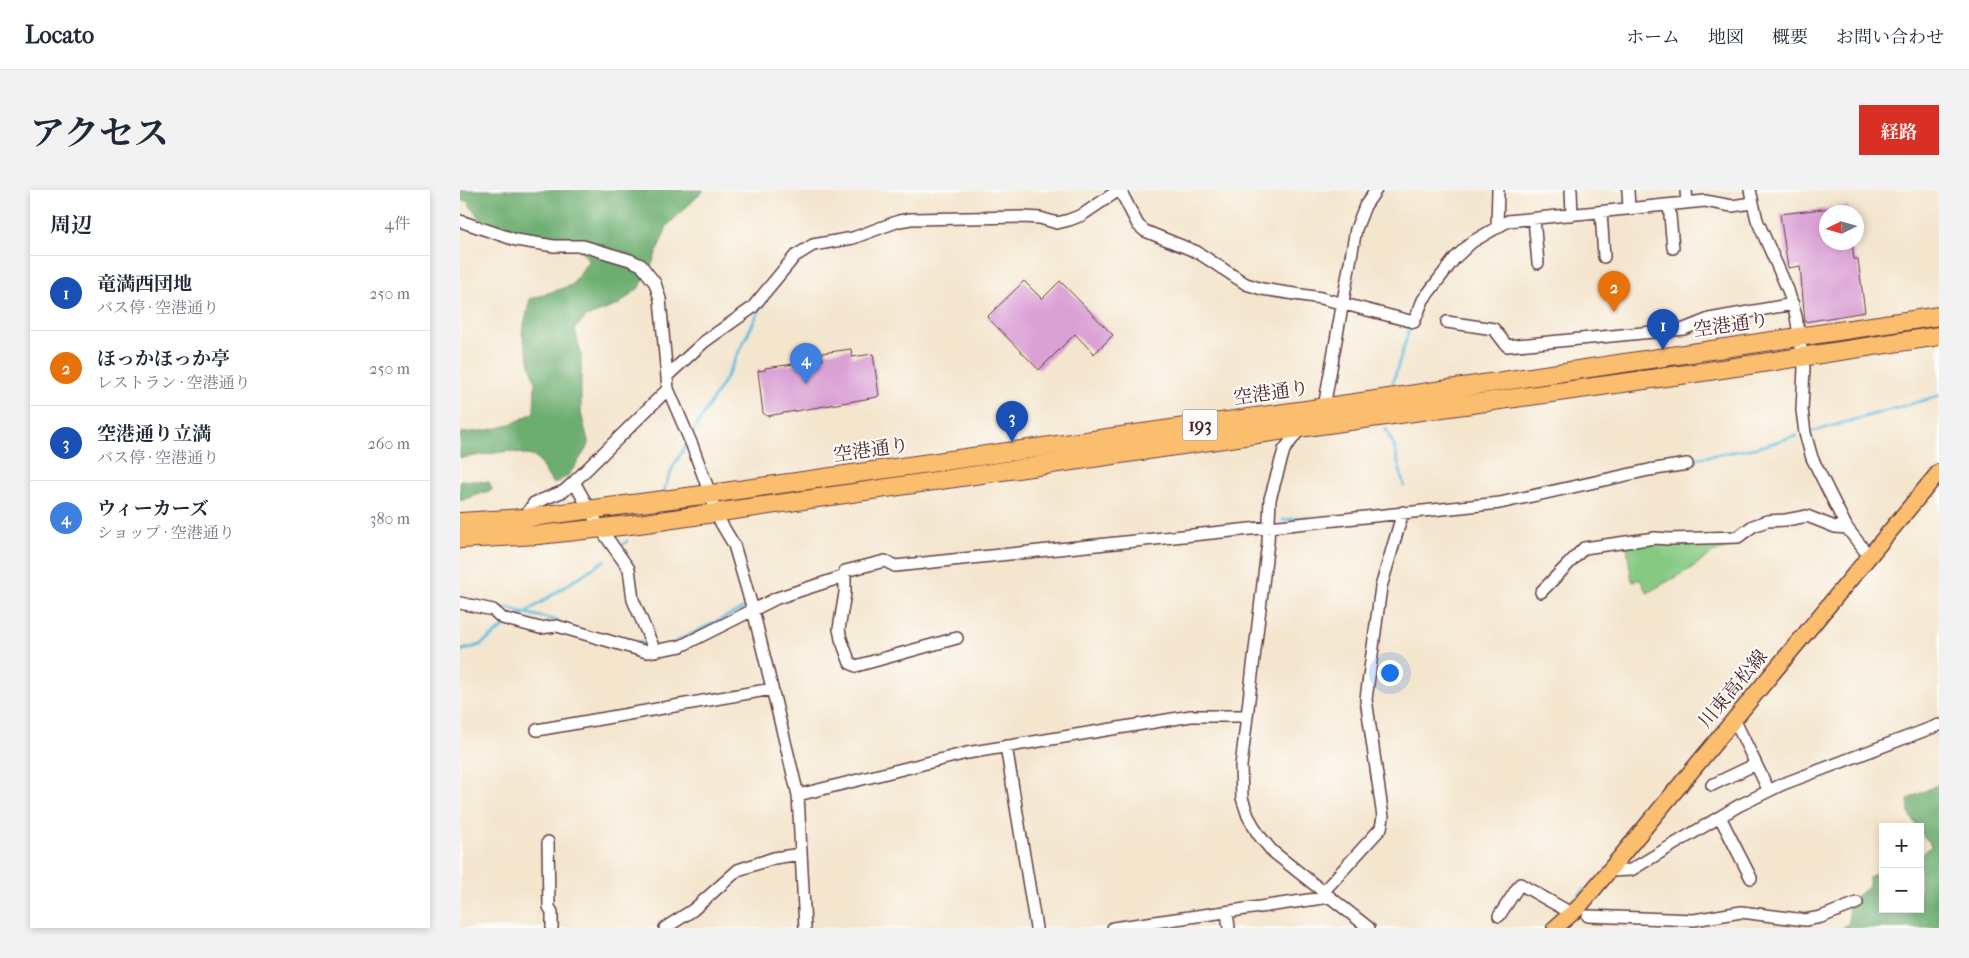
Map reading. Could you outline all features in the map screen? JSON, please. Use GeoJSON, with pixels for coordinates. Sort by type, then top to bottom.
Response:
{"type":"FeatureCollection","features":[{"type":"Feature","properties":{"kind":"highway","name":"空港通り"},"geometry":{"type":"LineString","coordinates":[[460,522],[524,518],[710,494],[1324,407],[1939,316]]}},
{"type":"Feature","properties":{"kind":"highway","name":"空港通り"},"geometry":{"type":"LineString","coordinates":[[460,540],[539,535],[715,513],[1299,428],[1802,358],[1939,336]]}},
{"type":"Feature","properties":{"kind":"main road","name":"川東高松線"},"geometry":{"type":"LineString","coordinates":[[1555,928],[1579,912],[1609,871],[1939,472]]}},
{"type":"Feature","properties":{"kind":"street"},"geometry":{"type":"LineString","coordinates":[[667,376],[704,342],[752,308],[795,256],[813,244],[853,238],[911,218],[1040,218],[1057,222],[1082,215],[1119,190],[1138,225],[1145,231],[1197,252],[1246,284],[1262,289],[1321,298],[1342,305],[1414,322],[1423,300],[1455,258],[1472,242],[1508,222],[1705,201],[1732,206],[1752,203]]}},
{"type":"Feature","properties":{"kind":"street"},"geometry":{"type":"LineString","coordinates":[[1370,928],[1272,852],[1258,834],[1248,816],[1242,798],[1240,766],[1270,499],[1284,450],[1299,428],[1324,407],[1356,229],[1365,206],[1376,190]]}},
{"type":"Feature","properties":{"kind":"street"},"geometry":{"type":"LineString","coordinates":[[1497,228],[1498,190]]}},
{"type":"Feature","properties":{"kind":"street"},"geometry":{"type":"LineString","coordinates":[[1571,190],[1572,215]]}},
{"type":"Feature","properties":{"kind":"street"},"geometry":{"type":"LineString","coordinates":[[1628,190],[1629,209]]}},
{"type":"Feature","properties":{"kind":"street"},"geometry":{"type":"LineString","coordinates":[[1686,190],[1687,203]]}},
{"type":"Feature","properties":{"kind":"street"},"geometry":{"type":"LineString","coordinates":[[1750,190],[1752,203],[1793,304],[1804,368],[1802,410],[1805,433],[1812,458],[1847,528],[1869,556]]}},
{"type":"Feature","properties":{"kind":"street"},"geometry":{"type":"LineString","coordinates":[[1669,205],[1673,248]]}},
{"type":"Feature","properties":{"kind":"street"},"geometry":{"type":"LineString","coordinates":[[1601,212],[1604,257]]}},
{"type":"Feature","properties":{"kind":"street"},"geometry":{"type":"LineString","coordinates":[[1534,219],[1538,262]]}},
{"type":"Feature","properties":{"kind":"street"},"geometry":{"type":"LineString","coordinates":[[460,221],[516,240],[554,246],[583,246],[630,260],[641,265],[650,275],[660,299],[668,389],[692,445],[715,513],[734,546],[753,610],[798,795],[805,928]]}},
{"type":"Feature","properties":{"kind":"street"},"geometry":{"type":"LineString","coordinates":[[1447,322],[1494,329],[1507,346],[1684,329],[1710,319],[1793,304]]}},
{"type":"Feature","properties":{"kind":"street"},"geometry":{"type":"LineString","coordinates":[[524,518],[534,503],[564,491],[668,389]]}},
{"type":"Feature","properties":{"kind":"street"},"geometry":{"type":"LineString","coordinates":[[957,638],[856,666],[850,663],[841,639],[840,629],[845,593],[845,571],[848,568],[885,561],[895,566],[1500,503],[1648,470],[1687,464]]}},
{"type":"Feature","properties":{"kind":"street"},"geometry":{"type":"LineString","coordinates":[[574,482],[600,528],[629,569],[633,600],[655,651]]}},
{"type":"Feature","properties":{"kind":"street"},"geometry":{"type":"LineString","coordinates":[[1113,928],[1227,912],[1326,894],[1380,828],[1383,817],[1366,699],[1381,586],[1403,512]]}},
{"type":"Feature","properties":{"kind":"street"},"geometry":{"type":"LineString","coordinates":[[1541,592],[1584,548],[1655,538],[1738,537],[1753,526],[1767,521],[1807,516],[1835,527],[1847,528]]}},
{"type":"Feature","properties":{"kind":"street"},"geometry":{"type":"LineString","coordinates":[[460,603],[493,610],[502,618],[540,628],[557,626],[647,652],[681,646],[777,598],[845,576]]}},
{"type":"Feature","properties":{"kind":"street"},"geometry":{"type":"LineString","coordinates":[[537,730],[772,689]]}},
{"type":"Feature","properties":{"kind":"street"},"geometry":{"type":"LineString","coordinates":[[798,795],[967,753],[1006,746],[1192,716],[1246,716]]}},
{"type":"Feature","properties":{"kind":"street"},"geometry":{"type":"LineString","coordinates":[[1734,719],[1770,791]]}},
{"type":"Feature","properties":{"kind":"street"},"geometry":{"type":"LineString","coordinates":[[1609,871],[1631,870],[1720,816],[1770,791],[1939,725]]}},
{"type":"Feature","properties":{"kind":"street"},"geometry":{"type":"LineString","coordinates":[[1006,746],[1036,928]]}},
{"type":"Feature","properties":{"kind":"street"},"geometry":{"type":"LineString","coordinates":[[1712,786],[1756,764]]}},
{"type":"Feature","properties":{"kind":"street"},"geometry":{"type":"LineString","coordinates":[[1720,816],[1751,878]]}},
{"type":"Feature","properties":{"kind":"street"},"geometry":{"type":"LineString","coordinates":[[548,842],[549,907],[552,912],[552,928]]}},
{"type":"Feature","properties":{"kind":"street"},"geometry":{"type":"LineString","coordinates":[[665,928],[693,910],[738,870],[774,858],[801,854]]}},
{"type":"Feature","properties":{"kind":"street"},"geometry":{"type":"LineString","coordinates":[[1500,916],[1520,884],[1579,912],[1595,928]]}},
{"type":"Feature","properties":{"kind":"street"},"geometry":{"type":"LineString","coordinates":[[1579,912],[1694,920],[1741,912],[1806,920],[1821,917],[1857,903]]}},
{"type":"Feature","properties":{"kind":"street"},"geometry":{"type":"LineString","coordinates":[[1227,912],[1229,928]]}},
{"type":"Feature","properties":{"kind":"green space"},"geometry":{"type":"Polygon","coordinates":[[[460,190],[704,190],[667,226],[652,264],[640,287],[618,305],[586,317],[575,329],[581,355],[581,413],[589,445],[568,476],[553,484],[536,457],[509,451],[460,458],[460,433],[498,428],[516,422],[534,412],[535,382],[522,333],[530,299],[572,285],[589,260],[570,238],[522,236],[482,222],[467,201],[460,201],[460,190]]]}},
{"type":"Feature","properties":{"kind":"green space"},"geometry":{"type":"Polygon","coordinates":[[[460,480],[489,482],[492,490],[460,501],[460,480]]]}},
{"type":"Feature","properties":{"kind":"green space"},"geometry":{"type":"Polygon","coordinates":[[[1736,540],[1737,545],[1713,553],[1690,569],[1647,593],[1640,579],[1633,582],[1627,546],[1649,543],[1736,540]]]}},
{"type":"Feature","properties":{"kind":"green space"},"geometry":{"type":"Polygon","coordinates":[[[1939,784],[1939,928],[1842,928],[1849,923],[1848,903],[1869,886],[1869,877],[1879,871],[1879,913],[1924,913],[1924,853],[1931,846],[1924,836],[1924,823],[1915,823],[1909,814],[1908,799],[1939,784]]]}},
{"type":"Feature","properties":{"kind":"building"},"geometry":{"type":"Polygon","coordinates":[[[1819,209],[1819,250],[1853,250],[1854,259],[1858,259],[1865,312],[1805,322],[1800,266],[1788,268],[1780,214],[1819,209]]]}},
{"type":"Feature","properties":{"kind":"building"},"geometry":{"type":"Polygon","coordinates":[[[1024,281],[1042,299],[1060,281],[1113,335],[1094,354],[1075,334],[1039,370],[987,317],[1024,281]]]}},
{"type":"Feature","properties":{"kind":"building"},"geometry":{"type":"Polygon","coordinates":[[[851,349],[852,357],[873,354],[879,395],[877,397],[767,416],[763,413],[758,371],[765,370],[765,368],[823,360],[822,353],[851,349]]]}},
{"type":"Feature","properties":{"kind":"waterway"},"geometry":{"type":"LineString","coordinates":[[692,433],[727,376],[763,303]]}},
{"type":"Feature","properties":{"kind":"waterway"},"geometry":{"type":"LineString","coordinates":[[1393,382],[1410,327]]}},
{"type":"Feature","properties":{"kind":"waterway"},"geometry":{"type":"LineString","coordinates":[[1807,433],[1939,396]]}},
{"type":"Feature","properties":{"kind":"waterway"},"geometry":{"type":"LineString","coordinates":[[1386,429],[1394,446],[1404,486]]}},
{"type":"Feature","properties":{"kind":"waterway"},"geometry":{"type":"LineString","coordinates":[[1686,460],[1755,448],[1796,436]]}},
{"type":"Feature","properties":{"kind":"waterway"},"geometry":{"type":"LineString","coordinates":[[664,490],[673,467],[686,445]]}},
{"type":"Feature","properties":{"kind":"waterway"},"geometry":{"type":"LineString","coordinates":[[1283,520],[1307,517]]}},
{"type":"Feature","properties":{"kind":"waterway"},"geometry":{"type":"LineString","coordinates":[[620,548],[627,541]]}},
{"type":"Feature","properties":{"kind":"waterway"},"geometry":{"type":"LineString","coordinates":[[516,619],[605,560]]}},
{"type":"Feature","properties":{"kind":"waterway"},"geometry":{"type":"LineString","coordinates":[[494,605],[558,621]]}},
{"type":"Feature","properties":{"kind":"waterway"},"geometry":{"type":"LineString","coordinates":[[673,643],[744,608]]}},
{"type":"Feature","properties":{"kind":"waterway"},"geometry":{"type":"LineString","coordinates":[[460,651],[480,645],[505,626]]}},
{"type":"Feature","properties":{"kind":"waterway"},"geometry":{"type":"LineString","coordinates":[[622,639],[650,645]]}},
{"type":"Feature","properties":{"kind":"waterway"},"geometry":{"type":"LineString","coordinates":[[1570,904],[1584,890]]}},
{"type":"Feature","properties":{"kind":"waterway"},"geometry":{"type":"LineString","coordinates":[[1545,928],[1551,923]]}},
{"type":"Feature","properties":{"kind":"place","name":"ほっかほっか亭"},"geometry":{"type":"Point","coordinates":[1614,312]}},
{"type":"Feature","properties":{"kind":"place","name":"竜満西団地"},"geometry":{"type":"Point","coordinates":[1663,350]}},
{"type":"Feature","properties":{"kind":"place","name":"ウィーカーズ"},"geometry":{"type":"Point","coordinates":[806,384]}},
{"type":"Feature","properties":{"kind":"place","name":"空港通り立満"},"geometry":{"type":"Point","coordinates":[1012,442]}}]}
